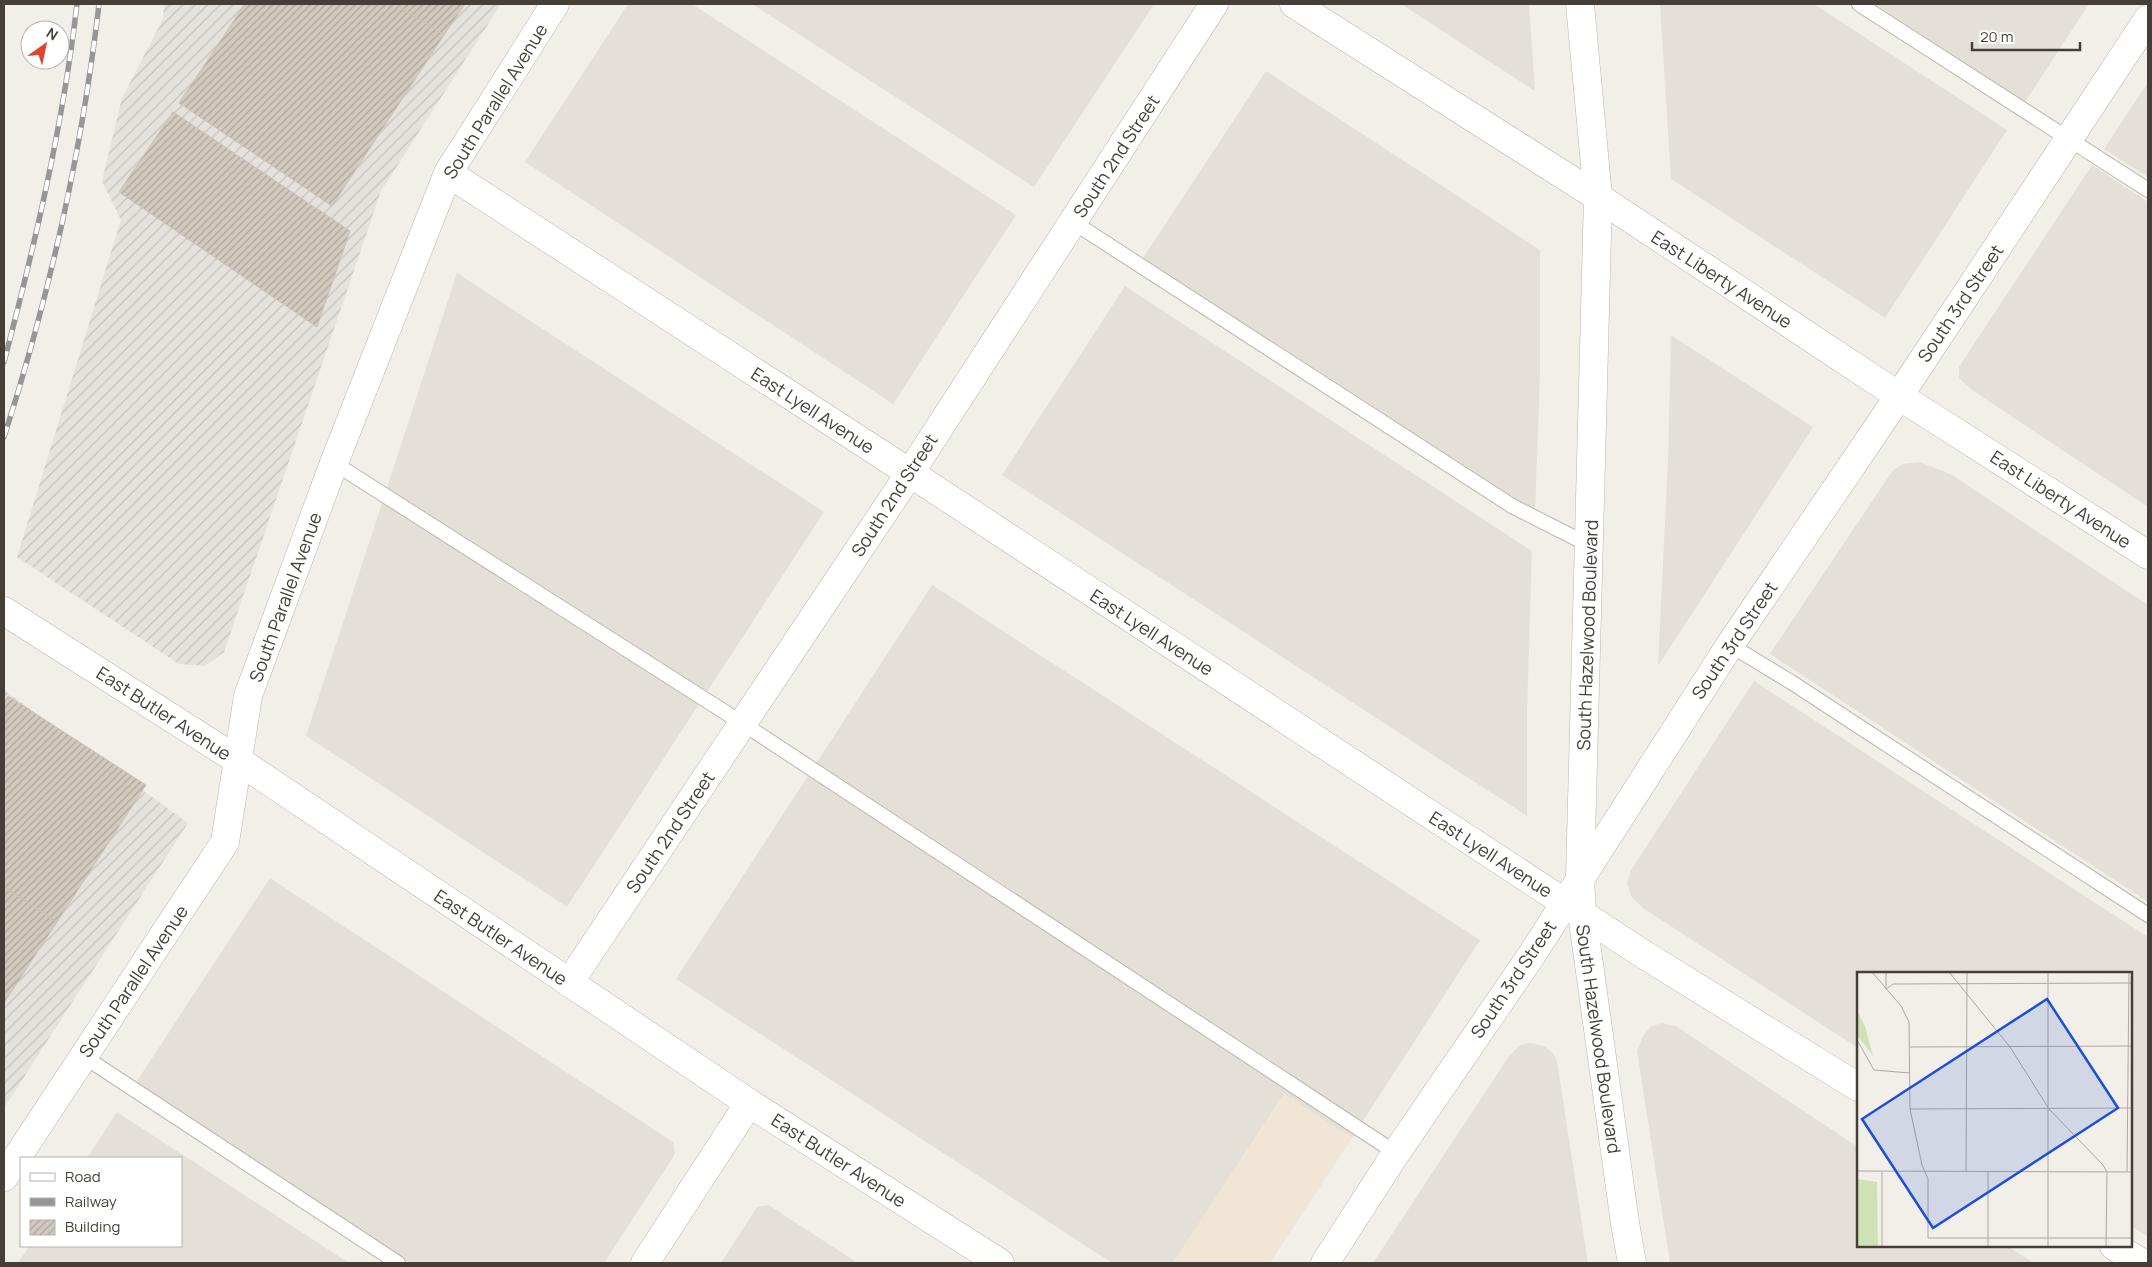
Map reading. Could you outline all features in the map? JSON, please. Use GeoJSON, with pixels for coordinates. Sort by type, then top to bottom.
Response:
{"type":"FeatureCollection","features":[{"type":"Feature","properties":{"kind":"street","name":"South Parallel Avenue"},"geometry":{"type":"LineString","coordinates":[[4,1177],[225,842],[248,696],[334,462],[448,173],[556,4]]}},
{"type":"Feature","properties":{"kind":"street","name":"South 2nd Street"},"geometry":{"type":"LineString","coordinates":[[569,983],[910,473],[1214,4]]}},
{"type":"Feature","properties":{"kind":"street","name":"East Liberty Avenue"},"geometry":{"type":"LineString","coordinates":[[1294,4],[1598,198],[1899,396],[2148,555]]}},
{"type":"Feature","properties":{"kind":"street","name":"South Hazelwood Boulevard"},"geometry":{"type":"LineString","coordinates":[[1580,4],[1598,198],[1580,877],[1573,908],[1632,1263]]}},
{"type":"Feature","properties":{"kind":"street","name":"South 3rd Street"},"geometry":{"type":"LineString","coordinates":[[1580,877],[1730,645],[1899,396],[2148,19]]}},
{"type":"Feature","properties":{"kind":"street","name":"East Lyell Avenue"},"geometry":{"type":"LineString","coordinates":[[448,173],[910,473],[1643,954],[1857,1086]]}},
{"type":"Feature","properties":{"kind":"street","name":"East Butler Avenue"},"geometry":{"type":"LineString","coordinates":[[4,611],[239,761],[749,1102],[1000,1263]]}},
{"type":"Feature","properties":{"kind":"street","name":"South 3rd Street"},"geometry":{"type":"LineString","coordinates":[[1325,1263],[1396,1153],[1525,964],[1573,908]]}},
{"type":"Feature","properties":{"kind":"street"},"geometry":{"type":"LineString","coordinates":[[645,1263],[749,1102]]}},
{"type":"Feature","properties":{"kind":"street"},"geometry":{"type":"LineString","coordinates":[[2116,1247],[2142,1263]]}},
{"type":"Feature","properties":{"kind":"lane"},"geometry":{"type":"LineString","coordinates":[[1859,4],[2070,138],[2148,190]]}},
{"type":"Feature","properties":{"kind":"lane"},"geometry":{"type":"LineString","coordinates":[[1073,222],[1512,506],[1589,545]]}},
{"type":"Feature","properties":{"kind":"lane"},"geometry":{"type":"LineString","coordinates":[[334,462],[742,723],[1396,1153]]}},
{"type":"Feature","properties":{"kind":"lane"},"geometry":{"type":"LineString","coordinates":[[1730,645],[1791,682],[2148,915]]}},
{"type":"Feature","properties":{"kind":"lane"},"geometry":{"type":"LineString","coordinates":[[83,1056],[398,1263]]}},
{"type":"Feature","properties":{"kind":"shaded area"},"geometry":{"type":"Polygon","coordinates":[[[164,4],[501,4],[381,191],[224,652],[205,666],[179,664],[17,557],[121,220],[102,181],[122,98],[163,19],[164,4]]]}},
{"type":"Feature","properties":{"kind":"shaded area"},"geometry":{"type":"Polygon","coordinates":[[[628,4],[692,4],[1016,215],[893,404],[525,162],[628,4]]]}},
{"type":"Feature","properties":{"kind":"shaded area"},"geometry":{"type":"Polygon","coordinates":[[[752,4],[1154,4],[1034,187],[752,4]]]}},
{"type":"Feature","properties":{"kind":"shaded area"},"geometry":{"type":"Polygon","coordinates":[[[1401,4],[1529,4],[1535,91],[1401,4]]]}},
{"type":"Feature","properties":{"kind":"shaded area"},"geometry":{"type":"Polygon","coordinates":[[[1660,4],[1814,4],[2007,130],[1885,318],[1671,179],[1660,4]]]}},
{"type":"Feature","properties":{"kind":"shaded area"},"geometry":{"type":"Polygon","coordinates":[[[1875,4],[2089,4],[2025,102],[1875,4]]]}},
{"type":"Feature","properties":{"kind":"shaded area"},"geometry":{"type":"Polygon","coordinates":[[[1266,71],[1540,250],[1540,376],[1535,513],[1143,258],[1266,71]]]}},
{"type":"Feature","properties":{"kind":"shaded area"},"geometry":{"type":"Polygon","coordinates":[[[2148,82],[2148,177],[2104,149],[2148,82]]]}},
{"type":"Feature","properties":{"kind":"shaded area"},"geometry":{"type":"Polygon","coordinates":[[[2092,165],[2148,202],[2148,507],[1972,390],[1959,378],[1959,367],[2092,165]]]}},
{"type":"Feature","properties":{"kind":"shaded area"},"geometry":{"type":"Polygon","coordinates":[[[457,273],[824,512],[567,907],[306,736],[457,273]]]}},
{"type":"Feature","properties":{"kind":"shaded area"},"geometry":{"type":"Polygon","coordinates":[[[1125,286],[1532,551],[1527,712],[1527,816],[1002,475],[1125,286]]]}},
{"type":"Feature","properties":{"kind":"shaded area"},"geometry":{"type":"Polygon","coordinates":[[[1671,335],[1813,427],[1658,666],[1668,460],[1671,335]]]}},
{"type":"Feature","properties":{"kind":"shaded area"},"geometry":{"type":"Polygon","coordinates":[[[1920,462],[1952,475],[2148,605],[2148,902],[1770,654],[1893,470],[1903,464],[1920,462]]]}},
{"type":"Feature","properties":{"kind":"shaded area"},"geometry":{"type":"Polygon","coordinates":[[[932,585],[1480,940],[1352,1138],[1284,1094],[1173,1263],[1112,1263],[676,979],[932,585]]]}},
{"type":"Feature","properties":{"kind":"shaded area"},"geometry":{"type":"Polygon","coordinates":[[[1754,681],[2148,937],[2148,1237],[2132,1227],[2132,972],[1857,972],[1857,1047],[1643,908],[1631,896],[1627,883],[1631,870],[1754,681]]]}},
{"type":"Feature","properties":{"kind":"shaded area"},"geometry":{"type":"Polygon","coordinates":[[[4,690],[188,823],[4,1108],[4,690]]]}},
{"type":"Feature","properties":{"kind":"shaded area"},"geometry":{"type":"Polygon","coordinates":[[[270,878],[673,1142],[675,1154],[604,1263],[409,1263],[135,1084],[270,878]]]}},
{"type":"Feature","properties":{"kind":"shaded area"},"geometry":{"type":"Polygon","coordinates":[[[1662,1023],[1676,1026],[1857,1146],[1857,1247],[2009,1247],[2034,1263],[1670,1263],[1637,1051],[1642,1038],[1650,1027],[1662,1023]]]}},
{"type":"Feature","properties":{"kind":"shaded area"},"geometry":{"type":"Polygon","coordinates":[[[1530,1043],[1544,1046],[1553,1053],[1557,1061],[1588,1263],[1373,1263],[1509,1056],[1520,1045],[1530,1043]]]}},
{"type":"Feature","properties":{"kind":"shaded area"},"geometry":{"type":"Polygon","coordinates":[[[1284,1094],[1352,1138],[1270,1263],[1173,1263],[1284,1094]]]}},
{"type":"Feature","properties":{"kind":"shaded area"},"geometry":{"type":"Polygon","coordinates":[[[117,1112],[349,1263],[18,1263],[28,1247],[182,1247],[182,1157],[88,1157],[117,1112]]]}},
{"type":"Feature","properties":{"kind":"shaded area"},"geometry":{"type":"Polygon","coordinates":[[[769,1205],[858,1263],[721,1263],[757,1207],[769,1205]]]}},
{"type":"Feature","properties":{"kind":"building"},"geometry":{"type":"Polygon","coordinates":[[[245,4],[395,4],[444,35],[332,206],[179,103],[245,4]]]}},
{"type":"Feature","properties":{"kind":"building"},"geometry":{"type":"Polygon","coordinates":[[[395,4],[465,4],[444,35],[395,4]]]}},
{"type":"Feature","properties":{"kind":"building"},"geometry":{"type":"Polygon","coordinates":[[[173,112],[350,231],[317,327],[119,192],[173,112]]]}},
{"type":"Feature","properties":{"kind":"building"},"geometry":{"type":"Polygon","coordinates":[[[8,696],[146,785],[57,922],[4,887],[4,703],[8,696]]]}},
{"type":"Feature","properties":{"kind":"building"},"geometry":{"type":"Polygon","coordinates":[[[4,887],[57,922],[4,1003],[4,887]]]}},
{"type":"Feature","properties":{"kind":"railway"},"geometry":{"type":"LineString","coordinates":[[4,362],[47,184],[64,94],[77,4]]}},
{"type":"Feature","properties":{"kind":"railway"},"geometry":{"type":"LineString","coordinates":[[4,437],[35,331],[62,223],[83,114],[99,4]]}}]}
